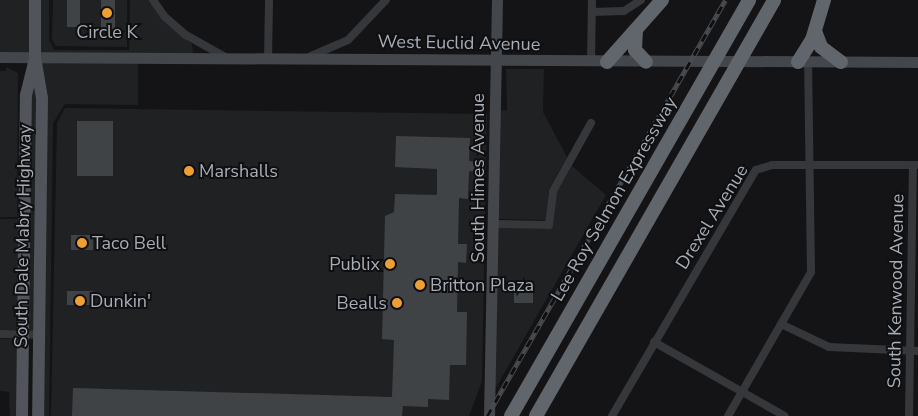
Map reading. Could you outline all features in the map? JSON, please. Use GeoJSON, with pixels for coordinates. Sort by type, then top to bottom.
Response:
{"type":"FeatureCollection","features":[{"type":"Feature","properties":{"kind":"highway"},"geometry":{"type":"LineString","coordinates":[[607,62],[662,0]]}},
{"type":"Feature","properties":{"kind":"highway","name":"Lee Roy Selmon Expressway"},"geometry":{"type":"LineString","coordinates":[[514,410],[749,0]]}},
{"type":"Feature","properties":{"kind":"highway"},"geometry":{"type":"LineString","coordinates":[[536,416],[774,0]]}},
{"type":"Feature","properties":{"kind":"highway"},"geometry":{"type":"LineString","coordinates":[[803,62],[824,0]]}},
{"type":"Feature","properties":{"kind":"highway"},"geometry":{"type":"LineString","coordinates":[[636,30],[635,50],[646,62]]}},
{"type":"Feature","properties":{"kind":"highway"},"geometry":{"type":"LineString","coordinates":[[815,31],[821,47],[841,62]]}},
{"type":"Feature","properties":{"kind":"main road","name":"South Dale Mabry Highway"},"geometry":{"type":"LineString","coordinates":[[35,0],[35,57],[42,98],[38,416]]}},
{"type":"Feature","properties":{"kind":"main road","name":"South Dale Mabry Highway"},"geometry":{"type":"LineString","coordinates":[[22,416],[26,95],[35,57]]}},
{"type":"Feature","properties":{"kind":"street"},"geometry":{"type":"LineString","coordinates":[[153,0],[165,18],[186,35],[229,59]]}},
{"type":"Feature","properties":{"kind":"street"},"geometry":{"type":"LineString","coordinates":[[268,0],[268,59]]}},
{"type":"Feature","properties":{"kind":"street"},"geometry":{"type":"LineString","coordinates":[[301,59],[348,40],[386,0]]}},
{"type":"Feature","properties":{"kind":"street","name":"South Himes Avenue"},"geometry":{"type":"LineString","coordinates":[[489,416],[497,0]]}},
{"type":"Feature","properties":{"kind":"street"},"geometry":{"type":"LineString","coordinates":[[591,62],[592,0]]}},
{"type":"Feature","properties":{"kind":"street"},"geometry":{"type":"LineString","coordinates":[[592,12],[624,11],[641,0]]}},
{"type":"Feature","properties":{"kind":"street","name":"West Euclid Avenue"},"geometry":{"type":"LineString","coordinates":[[0,57],[591,62],[918,62]]}},
{"type":"Feature","properties":{"kind":"street"},"geometry":{"type":"LineString","coordinates":[[728,416],[810,272],[810,166],[803,62]]}},
{"type":"Feature","properties":{"kind":"street"},"geometry":{"type":"LineString","coordinates":[[494,224],[549,225],[553,192],[591,123]]}},
{"type":"Feature","properties":{"kind":"street","name":"Drexel Avenue"},"geometry":{"type":"LineString","coordinates":[[612,416],[756,170],[772,165],[916,166]]}},
{"type":"Feature","properties":{"kind":"street","name":"South Kenwood Avenue"},"geometry":{"type":"LineString","coordinates":[[909,416],[914,350],[916,166]]}},
{"type":"Feature","properties":{"kind":"street"},"geometry":{"type":"LineString","coordinates":[[781,324],[829,347],[914,350]]}},
{"type":"Feature","properties":{"kind":"street"},"geometry":{"type":"LineString","coordinates":[[0,334],[39,335]]}},
{"type":"Feature","properties":{"kind":"street"},"geometry":{"type":"LineString","coordinates":[[654,342],[785,416]]}},
{"type":"Feature","properties":{"kind":"shaded area"},"geometry":{"type":"Polygon","coordinates":[[[0,0],[31,0],[31,52],[0,52],[0,0]]]}},
{"type":"Feature","properties":{"kind":"shaded area"},"geometry":{"type":"Polygon","coordinates":[[[39,0],[49,0],[49,40],[54,50],[129,50],[130,0],[149,0],[163,21],[192,44],[193,54],[39,53],[39,0]]]}},
{"type":"Feature","properties":{"kind":"shaded area"},"geometry":{"type":"Polygon","coordinates":[[[53,0],[127,0],[127,47],[56,46],[52,40],[53,0]]]}},
{"type":"Feature","properties":{"kind":"shaded area"},"geometry":{"type":"Polygon","coordinates":[[[40,62],[138,62],[138,105],[65,104],[53,123],[49,416],[42,416],[40,62]]]}},
{"type":"Feature","properties":{"kind":"shaded area"},"geometry":{"type":"Polygon","coordinates":[[[6,67],[18,73],[17,217],[0,217],[0,71],[6,71],[6,67]]]}},
{"type":"Feature","properties":{"kind":"shaded area"},"geometry":{"type":"Polygon","coordinates":[[[506,69],[544,69],[543,112],[567,157],[549,189],[546,220],[498,219],[499,111],[507,110],[506,69]]]}},
{"type":"Feature","properties":{"kind":"shaded area"},"geometry":{"type":"Polygon","coordinates":[[[34,77],[38,98],[35,331],[27,330],[30,96],[34,77]]]}},
{"type":"Feature","properties":{"kind":"shaded area"},"geometry":{"type":"Polygon","coordinates":[[[65,108],[487,114],[482,381],[469,416],[51,416],[57,123],[65,108]]]}},
{"type":"Feature","properties":{"kind":"shaded area"},"geometry":{"type":"Polygon","coordinates":[[[572,166],[606,195],[494,391],[498,228],[549,229],[553,225],[556,193],[572,166]]]}},
{"type":"Feature","properties":{"kind":"shaded area"},"geometry":{"type":"Polygon","coordinates":[[[0,219],[19,219],[19,330],[0,330],[0,219]]]}},
{"type":"Feature","properties":{"kind":"shaded area"},"geometry":{"type":"Polygon","coordinates":[[[0,339],[19,339],[18,416],[10,416],[9,392],[0,391],[0,339]]]}},
{"type":"Feature","properties":{"kind":"building"},"geometry":{"type":"Polygon","coordinates":[[[67,0],[80,0],[80,27],[67,27],[67,0]]]}},
{"type":"Feature","properties":{"kind":"building","name":"Circle K"},"geometry":{"type":"Polygon","coordinates":[[[101,0],[115,0],[115,32],[101,32],[101,0]]]}},
{"type":"Feature","properties":{"kind":"building"},"geometry":{"type":"Polygon","coordinates":[[[77,121],[113,121],[113,176],[77,176],[77,121]]]}},
{"type":"Feature","properties":{"kind":"building","name":"Britton Plaza"},"geometry":{"type":"Polygon","coordinates":[[[396,136],[470,138],[469,161],[478,162],[478,172],[469,171],[468,199],[459,198],[458,244],[467,244],[466,263],[458,262],[457,312],[467,312],[466,365],[450,365],[449,400],[428,399],[428,407],[403,406],[402,416],[72,416],[73,388],[392,397],[394,340],[382,339],[385,216],[394,212],[395,194],[437,195],[437,169],[395,167],[396,136]]]}},
{"type":"Feature","properties":{"kind":"building","name":"Taco Bell"},"geometry":{"type":"Polygon","coordinates":[[[71,235],[93,235],[93,250],[71,250],[71,235]]]}},
{"type":"Feature","properties":{"kind":"building"},"geometry":{"type":"Polygon","coordinates":[[[514,286],[533,286],[533,303],[514,303],[514,286]]]}},
{"type":"Feature","properties":{"kind":"building","name":"Dunkin'"},"geometry":{"type":"Polygon","coordinates":[[[67,291],[93,291],[93,305],[67,305],[67,291]]]}},
{"type":"Feature","properties":{"kind":"railway"},"geometry":{"type":"LineString","coordinates":[[487,416],[725,0]]}},
{"type":"Feature","properties":{"kind":"place","name":"Circle K"},"geometry":{"type":"Point","coordinates":[107,13]}},
{"type":"Feature","properties":{"kind":"place","name":"Marshalls"},"geometry":{"type":"Point","coordinates":[189,171]}},
{"type":"Feature","properties":{"kind":"place","name":"Taco Bell"},"geometry":{"type":"Point","coordinates":[82,243]}},
{"type":"Feature","properties":{"kind":"place","name":"Publix"},"geometry":{"type":"Point","coordinates":[390,264]}},
{"type":"Feature","properties":{"kind":"place","name":"Britton Plaza"},"geometry":{"type":"Point","coordinates":[420,285]}},
{"type":"Feature","properties":{"kind":"place","name":"Dunkin'"},"geometry":{"type":"Point","coordinates":[80,301]}},
{"type":"Feature","properties":{"kind":"place","name":"Bealls"},"geometry":{"type":"Point","coordinates":[397,303]}}]}
